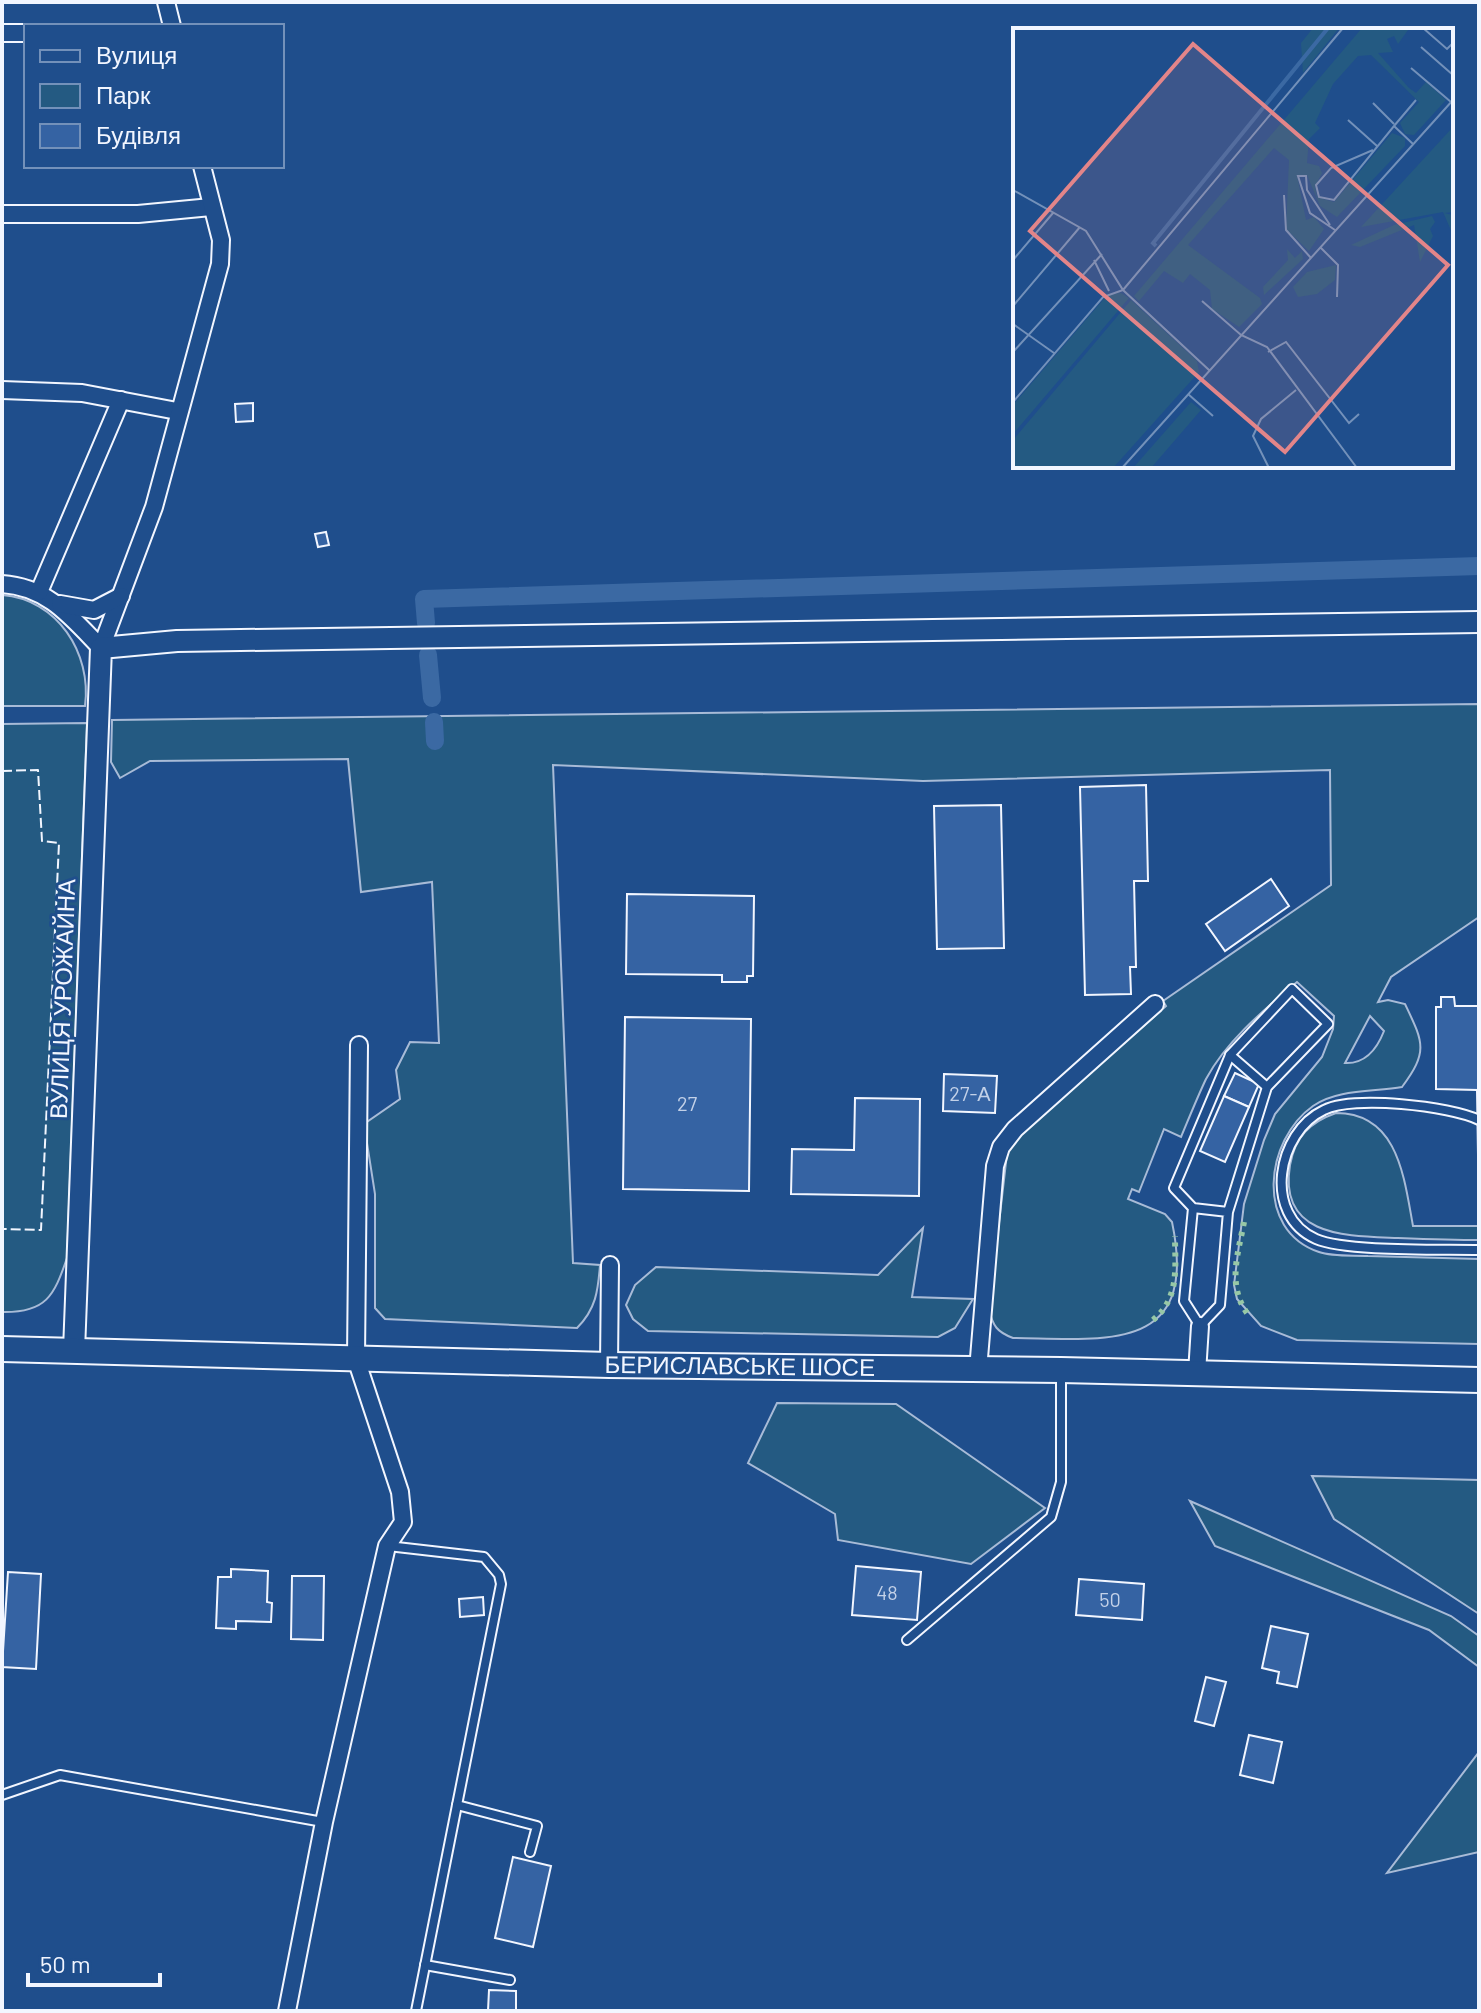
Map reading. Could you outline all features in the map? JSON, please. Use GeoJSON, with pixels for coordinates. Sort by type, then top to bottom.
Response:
{"type":"FeatureCollection","features":[{"type":"Feature","properties":{"kind":"main road","name":"БЕРИСЛАВСЬКЕ ШОСЕ"},"geometry":{"type":"LineString","coordinates":[[2,1349],[609,1365],[1061,1370],[1479,1380]]}},
{"type":"Feature","properties":{"kind":"street"},"geometry":{"type":"LineString","coordinates":[[166,2],[172,24]]}},
{"type":"Feature","properties":{"kind":"street"},"geometry":{"type":"LineString","coordinates":[[2,33],[24,33]]}},
{"type":"Feature","properties":{"kind":"street"},"geometry":{"type":"LineString","coordinates":[[101,648],[154,507],[177,411],[220,264],[221,240],[202,168]]}},
{"type":"Feature","properties":{"kind":"street"},"geometry":{"type":"LineString","coordinates":[[2,214],[138,214],[211,207]]}},
{"type":"Feature","properties":{"kind":"street"},"geometry":{"type":"LineString","coordinates":[[2,390],[82,393],[177,411]]}},
{"type":"Feature","properties":{"kind":"street"},"geometry":{"type":"LineString","coordinates":[[39,592],[121,400]]}},
{"type":"Feature","properties":{"kind":"street"},"geometry":{"type":"LineString","coordinates":[[2,584],[39,592],[59,604],[101,648]]}},
{"type":"Feature","properties":{"kind":"street"},"geometry":{"type":"LineString","coordinates":[[59,604],[94,610],[121,596]]}},
{"type":"Feature","properties":{"kind":"street"},"geometry":{"type":"LineString","coordinates":[[101,648],[177,641],[1479,622]]}},
{"type":"Feature","properties":{"kind":"street","name":"ВУЛИЦЯ УРОЖАЙНА"},"geometry":{"type":"LineString","coordinates":[[74,1351],[101,648]]}},
{"type":"Feature","properties":{"kind":"street"},"geometry":{"type":"LineString","coordinates":[[978,1370],[995,1166],[1001,1147],[1015,1129],[1155,1004]]}},
{"type":"Feature","properties":{"kind":"street"},"geometry":{"type":"LineString","coordinates":[[287,2011],[324,1822],[387,1546],[403,1522],[400,1492],[356,1359],[359,1045]]}},
{"type":"Feature","properties":{"kind":"street"},"geometry":{"type":"LineString","coordinates":[[609,1365],[610,1265]]}},
{"type":"Feature","properties":{"kind":"street"},"geometry":{"type":"LineString","coordinates":[[1197,1373],[1200,1326]]}},
{"type":"Feature","properties":{"kind":"lane"},"geometry":{"type":"LineString","coordinates":[[1193,1208],[1184,1301],[1200,1326],[1220,1305],[1228,1212],[1267,1087],[1328,1024],[1292,989],[1230,1055],[1174,1188],[1193,1208],[1228,1212]]}},
{"type":"Feature","properties":{"kind":"lane"},"geometry":{"type":"LineString","coordinates":[[1230,1055],[1267,1087]]}},
{"type":"Feature","properties":{"kind":"lane"},"geometry":{"type":"LineString","coordinates":[[1479,1120],[1460,1111],[1362,1104],[1324,1109],[1307,1121],[1291,1142],[1283,1166],[1282,1186],[1287,1210],[1298,1227],[1327,1243],[1479,1250]]}},
{"type":"Feature","properties":{"kind":"lane"},"geometry":{"type":"LineString","coordinates":[[907,1640],[1051,1517],[1061,1482],[1061,1370]]}},
{"type":"Feature","properties":{"kind":"lane"},"geometry":{"type":"LineString","coordinates":[[387,1546],[470,1553],[484,1557],[499,1575],[497,1608],[416,2011]]}},
{"type":"Feature","properties":{"kind":"lane"},"geometry":{"type":"LineString","coordinates":[[2,1795],[60,1775],[324,1822]]}},
{"type":"Feature","properties":{"kind":"lane"},"geometry":{"type":"LineString","coordinates":[[457,1805],[537,1826],[530,1852]]}},
{"type":"Feature","properties":{"kind":"lane"},"geometry":{"type":"LineString","coordinates":[[425,1965],[510,1980]]}},
{"type":"Feature","properties":{"kind":"green space"},"geometry":{"type":"Polygon","coordinates":[[[2,595],[39,607],[67,632],[83,667],[85,706],[2,706],[2,595]]]}},
{"type":"Feature","properties":{"kind":"green space"},"geometry":{"type":"Polygon","coordinates":[[[1479,704],[1479,917],[1391,977],[1378,1002],[1388,1000],[1405,1004],[1419,1037],[1420,1055],[1402,1087],[1344,1094],[1313,1106],[1297,1121],[1285,1140],[1277,1161],[1274,1184],[1276,1205],[1284,1225],[1298,1241],[1319,1252],[1343,1256],[1479,1259],[1479,1344],[1297,1340],[1261,1326],[1237,1299],[1234,1285],[1244,1204],[1264,1140],[1275,1114],[1322,1057],[1333,1029],[1334,1016],[1297,982],[1224,1051],[1206,1079],[1181,1137],[1164,1129],[1139,1192],[1132,1189],[1128,1199],[1165,1214],[1172,1222],[1177,1265],[1172,1296],[1158,1317],[1137,1330],[1111,1337],[1013,1338],[996,1328],[989,1310],[1008,1145],[1166,1006],[1163,1001],[1331,885],[1330,770],[923,781],[553,765],[573,1263],[600,1265],[595,1299],[577,1328],[385,1319],[375,1308],[375,1194],[364,1124],[400,1099],[396,1070],[410,1042],[439,1043],[432,882],[361,892],[348,759],[150,761],[120,778],[111,762],[112,720],[1479,704]],[[1370,1016],[1345,1063],[1359,1061],[1369,1054],[1384,1031],[1370,1016]]]}},
{"type":"Feature","properties":{"kind":"green space"},"geometry":{"type":"Polygon","coordinates":[[[87,723],[67,1258],[58,1283],[46,1300],[29,1309],[2,1312],[2,724],[87,723]]]}},
{"type":"Feature","properties":{"kind":"green space"},"geometry":{"type":"Polygon","coordinates":[[[1336,1113],[1357,1116],[1373,1124],[1385,1136],[1401,1169],[1413,1226],[1479,1226],[1479,1240],[1358,1236],[1321,1228],[1306,1220],[1295,1207],[1289,1189],[1292,1155],[1311,1126],[1336,1113]]]}},
{"type":"Feature","properties":{"kind":"green space"},"geometry":{"type":"Polygon","coordinates":[[[923,1228],[912,1297],[973,1299],[955,1328],[938,1337],[648,1331],[633,1319],[626,1305],[635,1285],[656,1267],[878,1275],[923,1228]]]}},
{"type":"Feature","properties":{"kind":"green space"},"geometry":{"type":"Polygon","coordinates":[[[777,1403],[896,1404],[1045,1508],[971,1564],[838,1540],[835,1514],[748,1463],[777,1403]]]}},
{"type":"Feature","properties":{"kind":"green space"},"geometry":{"type":"Polygon","coordinates":[[[1312,1476],[1479,1480],[1479,1614],[1334,1519],[1312,1476]]]}},
{"type":"Feature","properties":{"kind":"green space"},"geometry":{"type":"Polygon","coordinates":[[[1190,1501],[1451,1616],[1479,1636],[1479,1667],[1429,1630],[1215,1546],[1190,1501]]]}},
{"type":"Feature","properties":{"kind":"green space"},"geometry":{"type":"Polygon","coordinates":[[[1479,1752],[1479,1852],[1387,1873],[1479,1752]]]}},
{"type":"Feature","properties":{"kind":"building"},"geometry":{"type":"Polygon","coordinates":[[[253,403],[253,421],[236,422],[235,404],[253,403]]]}},
{"type":"Feature","properties":{"kind":"building"},"geometry":{"type":"Polygon","coordinates":[[[326,532],[329,545],[318,547],[315,534],[326,532]]]}},
{"type":"Feature","properties":{"kind":"building"},"geometry":{"type":"Polygon","coordinates":[[[1146,785],[1148,881],[1134,881],[1136,967],[1130,967],[1131,994],[1085,995],[1080,787],[1146,785]]]}},
{"type":"Feature","properties":{"kind":"building"},"geometry":{"type":"Polygon","coordinates":[[[1001,805],[1004,948],[937,949],[934,806],[1001,805]]]}},
{"type":"Feature","properties":{"kind":"building"},"geometry":{"type":"Polygon","coordinates":[[[1271,879],[1289,906],[1225,951],[1206,924],[1271,879]]]}},
{"type":"Feature","properties":{"kind":"building"},"geometry":{"type":"Polygon","coordinates":[[[627,894],[754,896],[753,976],[747,976],[747,982],[722,982],[722,975],[626,974],[627,894]]]}},
{"type":"Feature","properties":{"kind":"building"},"geometry":{"type":"Polygon","coordinates":[[[1441,997],[1454,997],[1455,1006],[1479,1006],[1479,1220],[1477,1090],[1436,1089],[1436,1007],[1441,1007],[1441,997]]]}},
{"type":"Feature","properties":{"kind":"building"},"geometry":{"type":"Polygon","coordinates":[[[625,1017],[751,1019],[749,1191],[623,1189],[625,1017]]]}},
{"type":"Feature","properties":{"kind":"building"},"geometry":{"type":"Polygon","coordinates":[[[1235,1073],[1259,1084],[1249,1107],[1224,1096],[1235,1073]]]}},
{"type":"Feature","properties":{"kind":"building"},"geometry":{"type":"Polygon","coordinates":[[[944,1074],[997,1076],[995,1113],[943,1111],[944,1074]]]}},
{"type":"Feature","properties":{"kind":"building"},"geometry":{"type":"Polygon","coordinates":[[[1224,1096],[1249,1107],[1225,1162],[1200,1151],[1224,1096]]]}},
{"type":"Feature","properties":{"kind":"building"},"geometry":{"type":"Polygon","coordinates":[[[855,1098],[920,1099],[919,1196],[791,1194],[792,1149],[854,1150],[855,1098]]]}},
{"type":"Feature","properties":{"kind":"building"},"geometry":{"type":"Polygon","coordinates":[[[856,1566],[921,1572],[917,1620],[852,1615],[856,1566]]]}},
{"type":"Feature","properties":{"kind":"building"},"geometry":{"type":"Polygon","coordinates":[[[231,1569],[268,1571],[267,1602],[272,1603],[271,1622],[236,1621],[236,1629],[216,1628],[218,1577],[231,1577],[231,1569]]]}},
{"type":"Feature","properties":{"kind":"building"},"geometry":{"type":"Polygon","coordinates":[[[8,1572],[41,1574],[36,1669],[2,1667],[8,1572]]]}},
{"type":"Feature","properties":{"kind":"building"},"geometry":{"type":"Polygon","coordinates":[[[292,1576],[324,1576],[323,1640],[291,1639],[292,1576]]]}},
{"type":"Feature","properties":{"kind":"building"},"geometry":{"type":"Polygon","coordinates":[[[1079,1579],[1144,1584],[1142,1620],[1076,1615],[1079,1579]]]}},
{"type":"Feature","properties":{"kind":"building"},"geometry":{"type":"Polygon","coordinates":[[[483,1597],[484,1615],[460,1617],[459,1599],[483,1597]]]}},
{"type":"Feature","properties":{"kind":"building"},"geometry":{"type":"Polygon","coordinates":[[[1271,1626],[1308,1634],[1297,1687],[1277,1683],[1279,1672],[1262,1668],[1271,1626]]]}},
{"type":"Feature","properties":{"kind":"building"},"geometry":{"type":"Polygon","coordinates":[[[1206,1677],[1226,1682],[1214,1726],[1195,1721],[1206,1677]]]}},
{"type":"Feature","properties":{"kind":"building"},"geometry":{"type":"Polygon","coordinates":[[[1249,1735],[1282,1742],[1273,1783],[1240,1775],[1249,1735]]]}},
{"type":"Feature","properties":{"kind":"building"},"geometry":{"type":"Polygon","coordinates":[[[513,1857],[551,1866],[533,1947],[495,1938],[513,1857]]]}},
{"type":"Feature","properties":{"kind":"building"},"geometry":{"type":"Polygon","coordinates":[[[489,1990],[516,1991],[516,2011],[488,2011],[489,1990]]]}},
{"type":"Feature","properties":{"kind":"waterway"},"geometry":{"type":"LineString","coordinates":[[426,623],[424,599],[1479,566]]}},
{"type":"Feature","properties":{"kind":"waterway"},"geometry":{"type":"LineString","coordinates":[[428,655],[432,698]]}},
{"type":"Feature","properties":{"kind":"waterway"},"geometry":{"type":"LineString","coordinates":[[434,722],[435,741]]}},
{"type":"Feature","properties":{"kind":"hedge"},"geometry":{"type":"LineString","coordinates":[[1244,1222],[1236,1280],[1237,1291],[1247,1313]]}},
{"type":"Feature","properties":{"kind":"hedge"},"geometry":{"type":"LineString","coordinates":[[1153,1320],[1172,1292],[1175,1236]]}},
{"type":"Feature","properties":{"kind":"fence"},"geometry":{"type":"LineString","coordinates":[[2,771],[38,770],[42,841],[59,843],[41,1230],[2,1229]]}}]}
